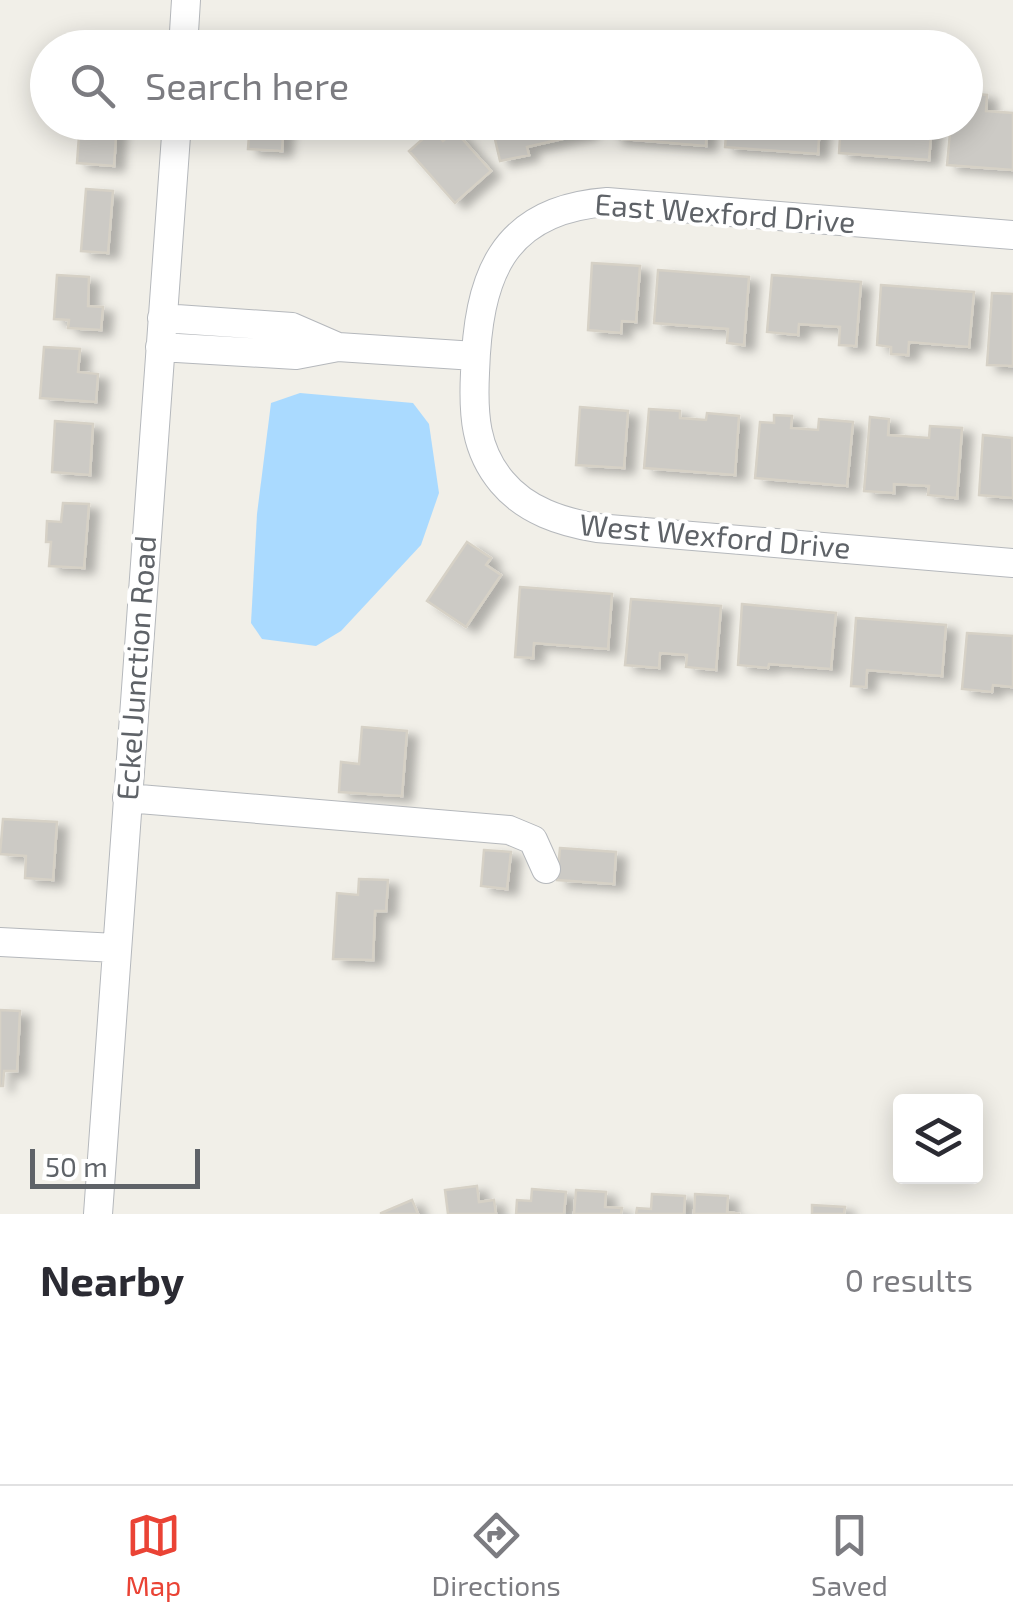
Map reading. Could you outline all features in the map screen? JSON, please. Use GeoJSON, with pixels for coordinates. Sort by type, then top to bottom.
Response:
{"type":"FeatureCollection","features":[{"type":"Feature","properties":{"kind":"street"},"geometry":{"type":"LineString","coordinates":[[184,30],[186,0]]}},
{"type":"Feature","properties":{"kind":"street","name":"Eckel Junction Road"},"geometry":{"type":"LineString","coordinates":[[98,1214],[176,140]]}},
{"type":"Feature","properties":{"kind":"street","name":"East Wexford Drive"},"geometry":{"type":"LineString","coordinates":[[476,356],[484,293],[501,254],[538,219],[582,204],[607,202],[1013,235]]}},
{"type":"Feature","properties":{"kind":"street"},"geometry":{"type":"LineString","coordinates":[[162,318],[292,327],[338,346]]}},
{"type":"Feature","properties":{"kind":"street"},"geometry":{"type":"LineString","coordinates":[[160,346],[296,355],[338,346],[476,356]]}},
{"type":"Feature","properties":{"kind":"street","name":"West Wexford Drive"},"geometry":{"type":"LineString","coordinates":[[476,356],[476,432],[482,450],[502,482],[518,497],[562,522],[1013,563]]}},
{"type":"Feature","properties":{"kind":"street"},"geometry":{"type":"LineString","coordinates":[[127,798],[508,830],[533,840],[546,869]]}},
{"type":"Feature","properties":{"kind":"street"},"geometry":{"type":"LineString","coordinates":[[0,942],[116,948]]}},
{"type":"Feature","properties":{"kind":"water"},"geometry":{"type":"Polygon","coordinates":[[[300,393],[413,403],[429,424],[439,493],[421,545],[341,631],[316,646],[262,639],[251,623],[257,514],[271,403],[300,393]]]}},
{"type":"Feature","properties":{"kind":"building"},"geometry":{"type":"Polygon","coordinates":[[[983,95],[987,95],[986,111],[1013,113],[1013,170],[947,165],[949,140],[983,140],[983,95]]]}},
{"type":"Feature","properties":{"kind":"building"},"geometry":{"type":"Polygon","coordinates":[[[79,140],[116,140],[114,166],[77,163],[79,140]]]}},
{"type":"Feature","properties":{"kind":"building"},"geometry":{"type":"Polygon","coordinates":[[[249,140],[283,140],[282,151],[248,149],[249,140]]]}},
{"type":"Feature","properties":{"kind":"building"},"geometry":{"type":"Polygon","coordinates":[[[422,140],[463,140],[491,171],[455,203],[409,151],[422,140]]]}},
{"type":"Feature","properties":{"kind":"building"},"geometry":{"type":"Polygon","coordinates":[[[495,140],[558,140],[527,147],[529,155],[500,161],[495,140]]]}},
{"type":"Feature","properties":{"kind":"building"},"geometry":{"type":"Polygon","coordinates":[[[636,140],[706,140],[706,146],[636,140]]]}},
{"type":"Feature","properties":{"kind":"building"},"geometry":{"type":"Polygon","coordinates":[[[726,140],[819,140],[818,154],[725,147],[726,140]]]}},
{"type":"Feature","properties":{"kind":"building"},"geometry":{"type":"Polygon","coordinates":[[[840,140],[931,140],[929,160],[839,153],[840,140]]]}},
{"type":"Feature","properties":{"kind":"building"},"geometry":{"type":"Polygon","coordinates":[[[86,189],[113,191],[108,253],[81,251],[86,189]]]}},
{"type":"Feature","properties":{"kind":"building"},"geometry":{"type":"Polygon","coordinates":[[[592,263],[640,266],[636,322],[622,321],[621,333],[588,330],[592,263]]]}},
{"type":"Feature","properties":{"kind":"building"},"geometry":{"type":"Polygon","coordinates":[[[658,270],[749,277],[744,345],[727,343],[728,329],[654,323],[658,270]]]}},
{"type":"Feature","properties":{"kind":"building"},"geometry":{"type":"Polygon","coordinates":[[[57,275],[89,277],[88,306],[103,307],[101,330],[68,328],[69,320],[54,319],[57,275]]]}},
{"type":"Feature","properties":{"kind":"building"},"geometry":{"type":"Polygon","coordinates":[[[772,275],[861,282],[856,346],[839,345],[840,327],[799,324],[798,335],[767,332],[772,275]]]}},
{"type":"Feature","properties":{"kind":"building"},"geometry":{"type":"Polygon","coordinates":[[[881,285],[974,292],[969,347],[909,342],[908,355],[891,354],[891,347],[877,345],[881,285]]]}},
{"type":"Feature","properties":{"kind":"building"},"geometry":{"type":"Polygon","coordinates":[[[992,293],[1013,294],[1013,366],[987,365],[992,293]]]}},
{"type":"Feature","properties":{"kind":"building"},"geometry":{"type":"Polygon","coordinates":[[[44,347],[80,349],[78,372],[98,374],[96,402],[40,398],[44,347]]]}},
{"type":"Feature","properties":{"kind":"building"},"geometry":{"type":"Polygon","coordinates":[[[580,407],[628,411],[624,468],[576,465],[580,407]]]}},
{"type":"Feature","properties":{"kind":"building"},"geometry":{"type":"Polygon","coordinates":[[[649,409],[680,411],[680,418],[706,420],[707,413],[739,416],[735,475],[644,468],[649,409]]]}},
{"type":"Feature","properties":{"kind":"building"},"geometry":{"type":"Polygon","coordinates":[[[774,415],[792,416],[791,428],[818,430],[819,419],[853,422],[847,486],[755,478],[760,422],[774,423],[774,415]]]}},
{"type":"Feature","properties":{"kind":"building"},"geometry":{"type":"Polygon","coordinates":[[[870,417],[889,419],[888,435],[929,438],[930,426],[962,428],[957,498],[928,495],[929,486],[894,484],[894,493],[864,491],[870,417]]]}},
{"type":"Feature","properties":{"kind":"building"},"geometry":{"type":"Polygon","coordinates":[[[55,421],[93,424],[90,475],[52,472],[55,421]]]}},
{"type":"Feature","properties":{"kind":"building"},"geometry":{"type":"Polygon","coordinates":[[[983,435],[1012,438],[1013,498],[979,495],[983,435]]]}},
{"type":"Feature","properties":{"kind":"building"},"geometry":{"type":"Polygon","coordinates":[[[63,503],[89,504],[84,568],[49,566],[51,542],[46,542],[47,521],[61,522],[63,503]]]}},
{"type":"Feature","properties":{"kind":"building"},"geometry":{"type":"Polygon","coordinates":[[[467,542],[491,558],[486,565],[501,575],[466,627],[427,601],[467,542]]]}},
{"type":"Feature","properties":{"kind":"building"},"geometry":{"type":"Polygon","coordinates":[[[520,587],[612,594],[608,649],[534,643],[533,658],[515,657],[520,587]]]}},
{"type":"Feature","properties":{"kind":"building"},"geometry":{"type":"Polygon","coordinates":[[[631,599],[721,606],[716,670],[686,667],[687,655],[660,653],[659,668],[625,665],[631,599]]]}},
{"type":"Feature","properties":{"kind":"building"},"geometry":{"type":"Polygon","coordinates":[[[742,604],[836,613],[831,669],[738,665],[742,604]]]}},
{"type":"Feature","properties":{"kind":"building"},"geometry":{"type":"Polygon","coordinates":[[[856,618],[946,625],[942,676],[867,670],[866,687],[851,686],[856,618]]]}},
{"type":"Feature","properties":{"kind":"building"},"geometry":{"type":"Polygon","coordinates":[[[967,633],[1013,636],[1013,687],[993,685],[992,692],[962,689],[967,633]]]}},
{"type":"Feature","properties":{"kind":"building"},"geometry":{"type":"Polygon","coordinates":[[[362,727],[407,731],[402,796],[339,792],[341,762],[359,764],[362,727]]]}},
{"type":"Feature","properties":{"kind":"building"},"geometry":{"type":"Polygon","coordinates":[[[3,819],[57,822],[53,880],[25,878],[26,856],[0,854],[3,819]]]}},
{"type":"Feature","properties":{"kind":"building"},"geometry":{"type":"Polygon","coordinates":[[[560,848],[616,852],[614,884],[557,880],[560,848]]]}},
{"type":"Feature","properties":{"kind":"building"},"geometry":{"type":"Polygon","coordinates":[[[484,850],[511,852],[507,889],[481,886],[484,850]]]}},
{"type":"Feature","properties":{"kind":"building"},"geometry":{"type":"Polygon","coordinates":[[[359,879],[388,880],[386,911],[375,911],[373,960],[333,959],[337,893],[358,895],[359,879]]]}},
{"type":"Feature","properties":{"kind":"building"},"geometry":{"type":"Polygon","coordinates":[[[0,1010],[20,1011],[17,1071],[4,1071],[3,1086],[0,1086],[0,1010]]]}},
{"type":"Feature","properties":{"kind":"building"},"geometry":{"type":"Polygon","coordinates":[[[477,1186],[479,1202],[494,1200],[496,1214],[448,1214],[445,1190],[477,1186]]]}},
{"type":"Feature","properties":{"kind":"building"},"geometry":{"type":"Polygon","coordinates":[[[532,1189],[566,1192],[564,1214],[516,1214],[517,1200],[531,1201],[532,1189]]]}},
{"type":"Feature","properties":{"kind":"building"},"geometry":{"type":"Polygon","coordinates":[[[576,1190],[606,1192],[605,1207],[622,1208],[621,1214],[574,1214],[576,1190]]]}},
{"type":"Feature","properties":{"kind":"building"},"geometry":{"type":"Polygon","coordinates":[[[652,1194],[685,1196],[684,1214],[636,1214],[637,1208],[651,1209],[652,1194]]]}},
{"type":"Feature","properties":{"kind":"building"},"geometry":{"type":"Polygon","coordinates":[[[695,1194],[728,1196],[727,1212],[740,1214],[694,1214],[695,1194]]]}},
{"type":"Feature","properties":{"kind":"building"},"geometry":{"type":"Polygon","coordinates":[[[412,1200],[418,1214],[381,1214],[381,1213],[412,1200]]]}},
{"type":"Feature","properties":{"kind":"building"},"geometry":{"type":"Polygon","coordinates":[[[812,1205],[845,1207],[844,1214],[812,1214],[812,1205]]]}}]}
